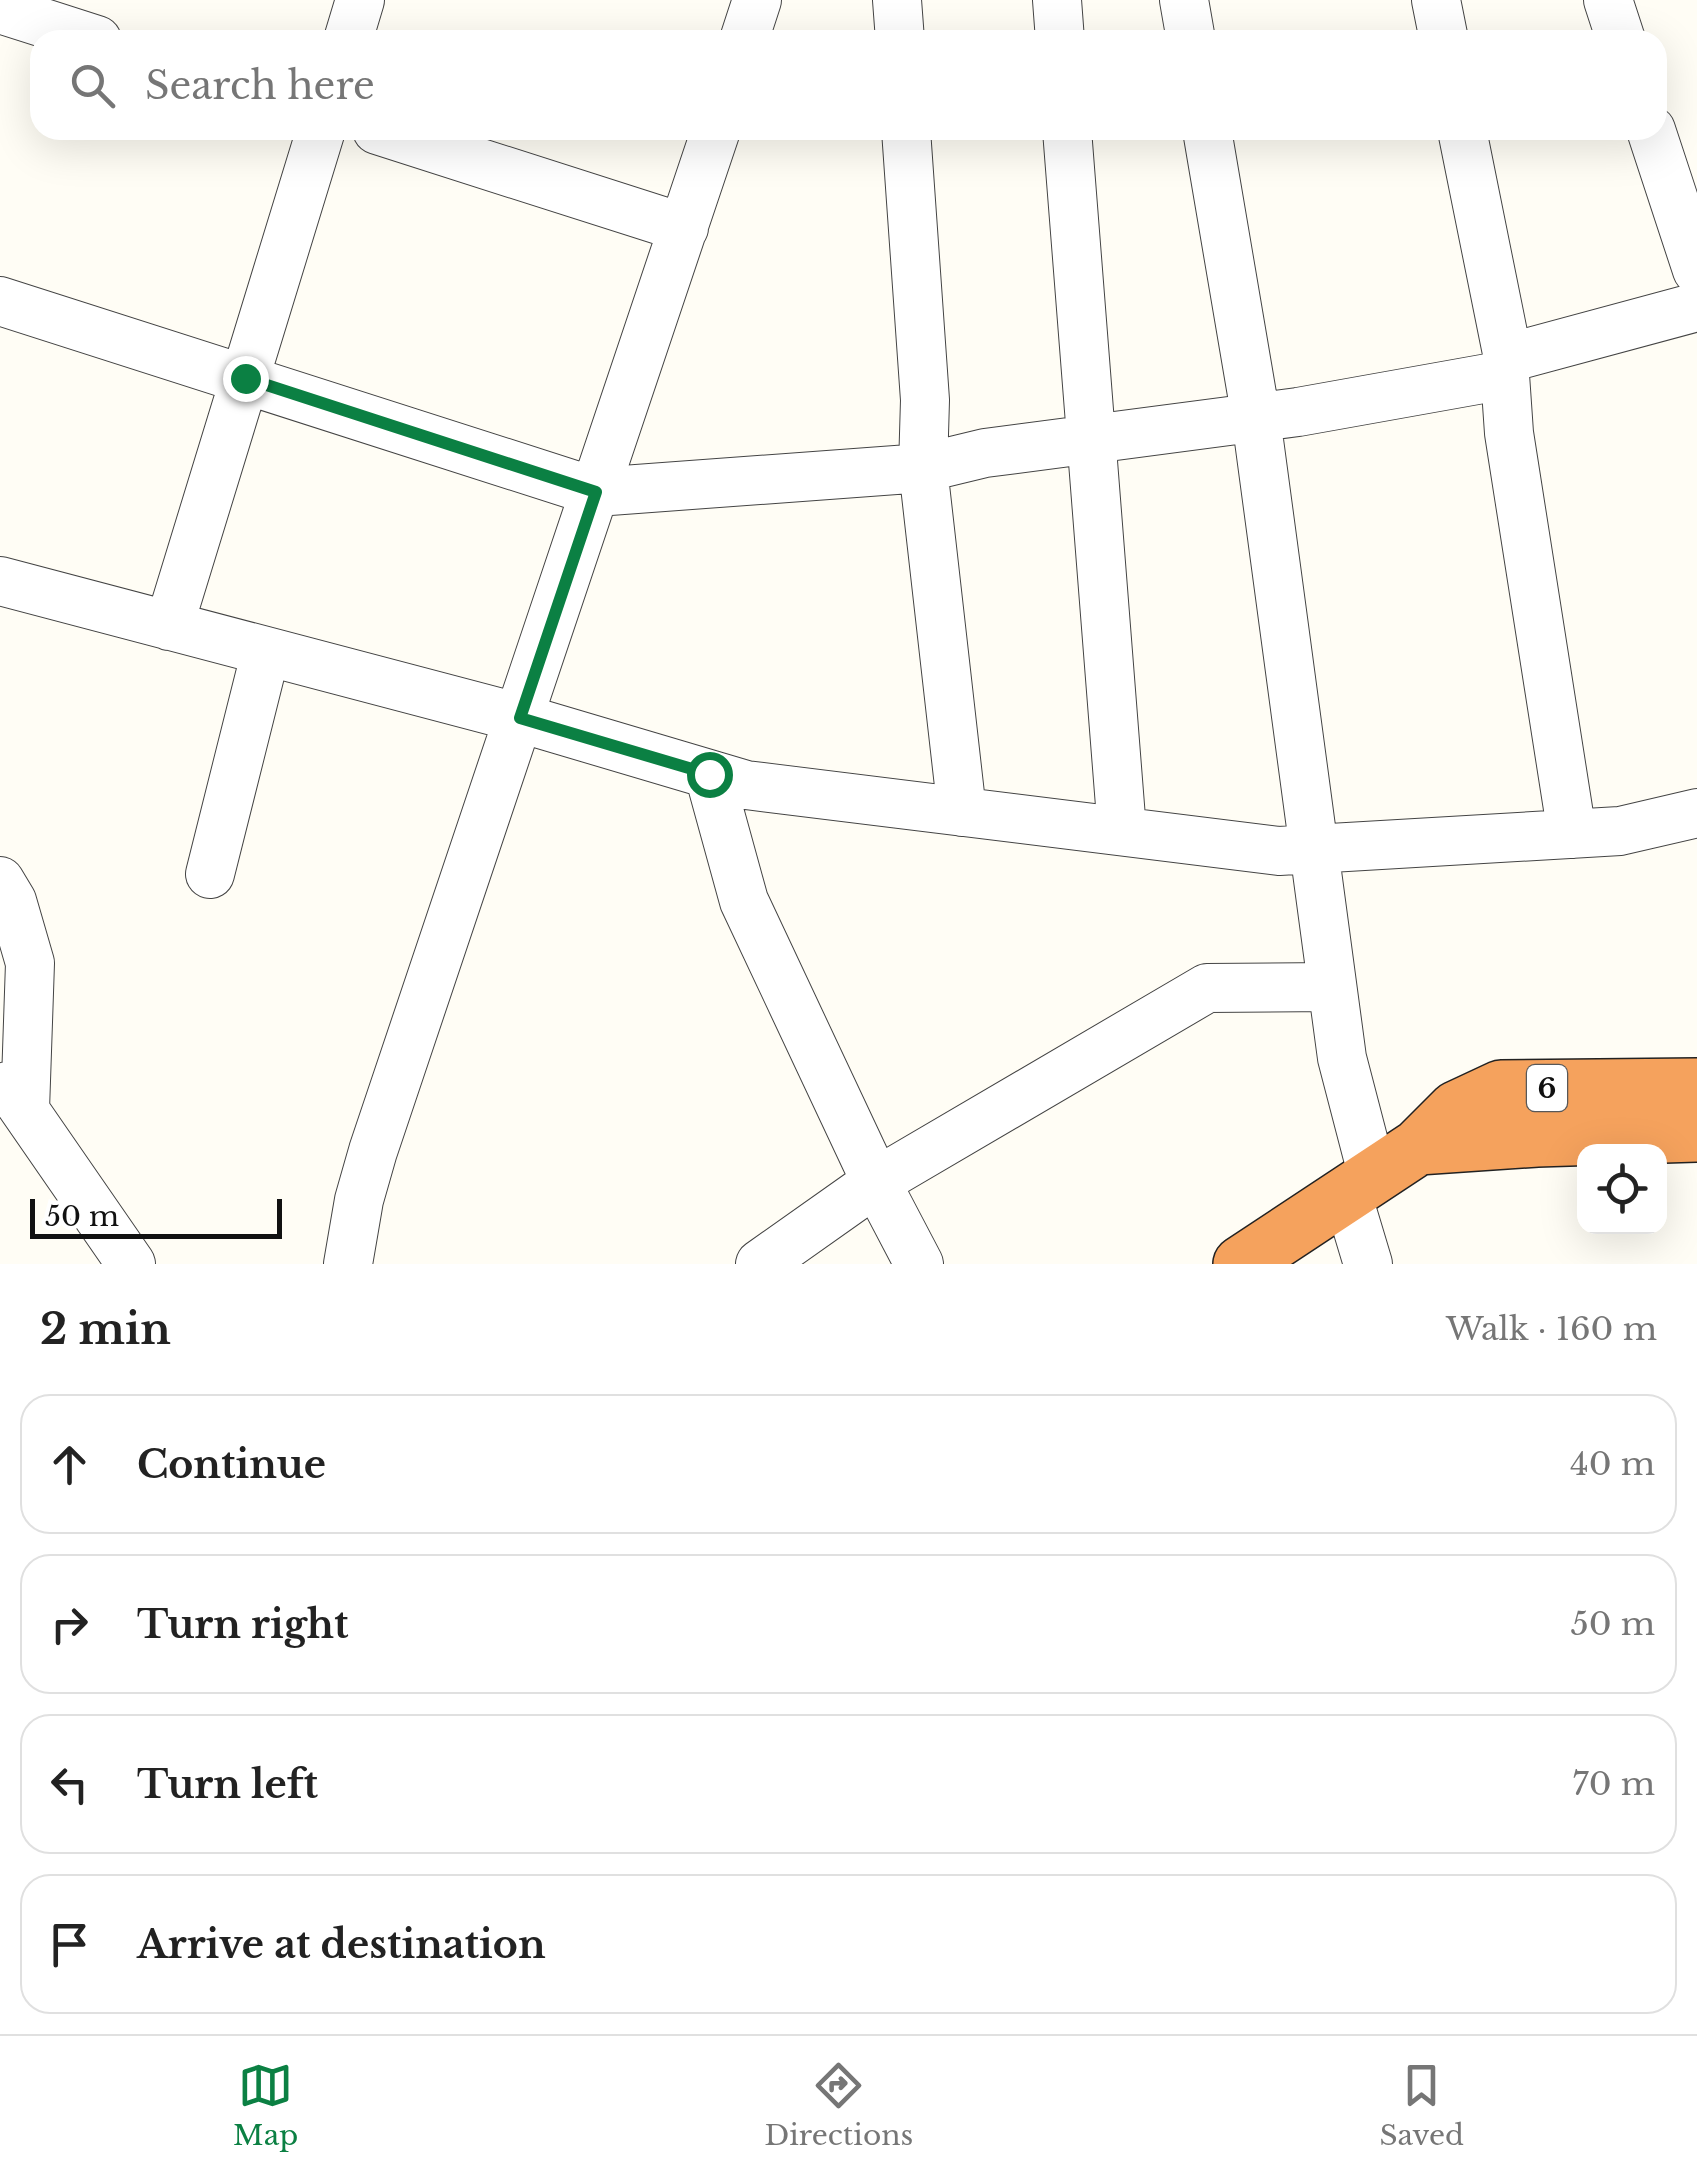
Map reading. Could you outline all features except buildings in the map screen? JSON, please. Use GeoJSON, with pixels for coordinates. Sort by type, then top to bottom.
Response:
{"type":"FeatureCollection","features":[{"type":"Feature","properties":{"kind":"highway","name":"6"},"geometry":{"type":"LineString","coordinates":[[1242,1264],[1418,1147],[1456,1109],[1500,1088],[1697,1086]]}},
{"type":"Feature","properties":{"kind":"highway","name":"6"},"geometry":{"type":"LineString","coordinates":[[1418,1147],[1697,1134]]}},
{"type":"Feature","properties":{"kind":"street"},"geometry":{"type":"LineString","coordinates":[[351,30],[360,0]]}},
{"type":"Feature","properties":{"kind":"street"},"geometry":{"type":"LineString","coordinates":[[897,0],[899,30]]}},
{"type":"Feature","properties":{"kind":"street"},"geometry":{"type":"LineString","coordinates":[[1057,0],[1059,30]]}},
{"type":"Feature","properties":{"kind":"street"},"geometry":{"type":"LineString","coordinates":[[1184,0],[1189,30]]}},
{"type":"Feature","properties":{"kind":"street"},"geometry":{"type":"LineString","coordinates":[[1436,0],[1442,30]]}},
{"type":"Feature","properties":{"kind":"street"},"geometry":{"type":"LineString","coordinates":[[1608,0],[1618,30]]}},
{"type":"Feature","properties":{"kind":"street"},"geometry":{"type":"LineString","coordinates":[[0,9],[66,30]]}},
{"type":"Feature","properties":{"kind":"street"},"geometry":{"type":"LineString","coordinates":[[170,626],[317,140]]}},
{"type":"Feature","properties":{"kind":"street"},"geometry":{"type":"LineString","coordinates":[[408,140],[684,228]]}},
{"type":"Feature","properties":{"kind":"street"},"geometry":{"type":"LineString","coordinates":[[348,1264],[359,1200],[373,1151],[713,140]]}},
{"type":"Feature","properties":{"kind":"street"},"geometry":{"type":"LineString","coordinates":[[907,140],[924,400],[923,468],[962,812]]}},
{"type":"Feature","properties":{"kind":"street"},"geometry":{"type":"LineString","coordinates":[[1069,140],[1122,831]]}},
{"type":"Feature","properties":{"kind":"street"},"geometry":{"type":"LineString","coordinates":[[1209,140],[1256,418],[1368,1264]]}},
{"type":"Feature","properties":{"kind":"street"},"geometry":{"type":"LineString","coordinates":[[1464,140],[1506,367],[1510,433],[1572,834]]}},
{"type":"Feature","properties":{"kind":"street"},"geometry":{"type":"LineString","coordinates":[[1653,140],[1697,270]]}},
{"type":"Feature","properties":{"kind":"street"},"geometry":{"type":"LineString","coordinates":[[0,300],[596,492],[923,468],[985,453],[1256,418],[1506,367],[1697,307]]}},
{"type":"Feature","properties":{"kind":"street"},"geometry":{"type":"LineString","coordinates":[[0,581],[520,718],[746,785],[1279,851],[1620,831],[1697,814]]}},
{"type":"Feature","properties":{"kind":"street"},"geometry":{"type":"LineString","coordinates":[[210,874],[266,651]]}},
{"type":"Feature","properties":{"kind":"street"},"geometry":{"type":"LineString","coordinates":[[709,774],[744,901],[876,1182],[919,1264]]}},
{"type":"Feature","properties":{"kind":"street"},"geometry":{"type":"LineString","coordinates":[[0,881],[12,901],[30,963],[9,1093],[132,1264]]}},
{"type":"Feature","properties":{"kind":"street"},"geometry":{"type":"LineString","coordinates":[[760,1264],[876,1182],[1207,988],[1332,987]]}},
{"type":"Feature","properties":{"kind":"route"},"geometry":{"type":"LineString","coordinates":[[245,378],[596,492],[520,718],[709,774]]}}]}
